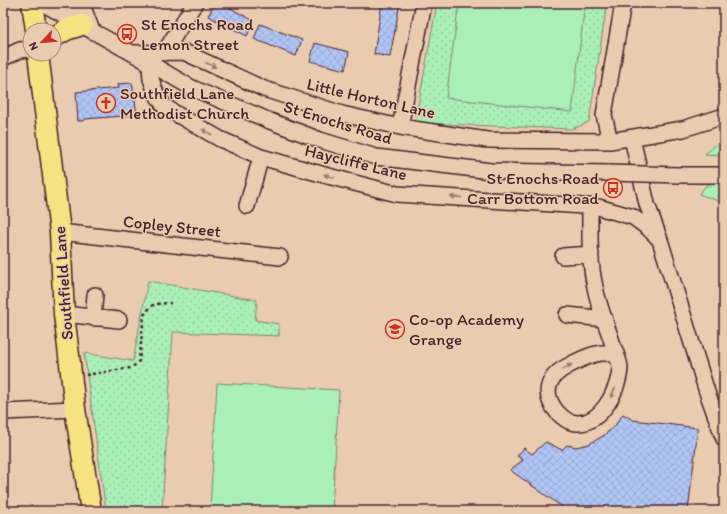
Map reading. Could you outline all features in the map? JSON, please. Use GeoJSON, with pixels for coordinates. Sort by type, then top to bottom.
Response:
{"type":"FeatureCollection","features":[{"type":"Feature","properties":{"kind":"main road"},"geometry":{"type":"LineString","coordinates":[[32,3],[35,22]]}},
{"type":"Feature","properties":{"kind":"main road"},"geometry":{"type":"LineString","coordinates":[[62,32],[66,30],[87,28]]}},
{"type":"Feature","properties":{"kind":"main road","name":"Southfield Lane"},"geometry":{"type":"LineString","coordinates":[[38,62],[60,232],[64,314],[75,409],[91,511]]}},
{"type":"Feature","properties":{"kind":"street","name":"St Enochs Road"},"geometry":{"type":"LineString","coordinates":[[42,3],[192,88],[270,121],[320,140],[376,157],[491,171],[724,175]]}},
{"type":"Feature","properties":{"kind":"street"},"geometry":{"type":"LineString","coordinates":[[72,3],[86,12],[87,28]]}},
{"type":"Feature","properties":{"kind":"street"},"geometry":{"type":"LineString","coordinates":[[164,52],[195,3]]}},
{"type":"Feature","properties":{"kind":"street"},"geometry":{"type":"LineString","coordinates":[[400,127],[424,3]]}},
{"type":"Feature","properties":{"kind":"street"},"geometry":{"type":"LineString","coordinates":[[610,141],[604,115],[623,3]]}},
{"type":"Feature","properties":{"kind":"street"},"geometry":{"type":"LineString","coordinates":[[3,58],[22,50]]}},
{"type":"Feature","properties":{"kind":"street","name":"Little Horton Lane"},"geometry":{"type":"LineString","coordinates":[[132,53],[184,52],[264,89],[342,114],[400,127],[487,140],[610,141],[683,129],[724,116]]}},
{"type":"Feature","properties":{"kind":"street","name":"Haycliffe Lane"},"geometry":{"type":"LineString","coordinates":[[150,65],[151,79],[156,93],[164,106],[178,116],[220,139],[262,157],[397,194],[598,207],[633,217],[648,228],[660,240]]}},
{"type":"Feature","properties":{"kind":"street","name":"Haycliffe Lane"},"geometry":{"type":"LineString","coordinates":[[632,138],[647,204],[724,439]]}},
{"type":"Feature","properties":{"kind":"street"},"geometry":{"type":"LineString","coordinates":[[247,206],[262,157]]}},
{"type":"Feature","properties":{"kind":"street"},"geometry":{"type":"LineString","coordinates":[[590,206],[591,254],[595,288],[617,356],[620,366],[619,379],[613,396],[604,409],[593,418],[582,422],[571,422],[560,416],[548,398],[548,386],[554,375],[570,365],[595,354],[604,352],[617,356]]}},
{"type":"Feature","properties":{"kind":"street","name":"Copley Street"},"geometry":{"type":"LineString","coordinates":[[60,232],[280,257]]}},
{"type":"Feature","properties":{"kind":"street"},"geometry":{"type":"LineString","coordinates":[[564,256],[591,254]]}},
{"type":"Feature","properties":{"kind":"street"},"geometry":{"type":"LineString","coordinates":[[93,318],[95,295]]}},
{"type":"Feature","properties":{"kind":"street"},"geometry":{"type":"LineString","coordinates":[[64,314],[119,320]]}},
{"type":"Feature","properties":{"kind":"street"},"geometry":{"type":"LineString","coordinates":[[567,315],[605,319]]}},
{"type":"Feature","properties":{"kind":"street"},"geometry":{"type":"LineString","coordinates":[[3,412],[75,409]]}},
{"type":"Feature","properties":{"kind":"path"},"geometry":{"type":"LineString","coordinates":[[70,364],[81,363],[81,376],[135,366],[139,361],[144,315],[151,306],[156,304],[172,303]]}},
{"type":"Feature","properties":{"kind":"green space"},"geometry":{"type":"Polygon","coordinates":[[[437,3],[607,3],[589,122],[572,129],[415,123],[437,3]]]}},
{"type":"Feature","properties":{"kind":"green space"},"geometry":{"type":"Polygon","coordinates":[[[459,3],[585,3],[572,112],[446,98],[459,3]]]}},
{"type":"Feature","properties":{"kind":"green space"},"geometry":{"type":"Polygon","coordinates":[[[724,138],[724,155],[705,154],[724,138]]]}},
{"type":"Feature","properties":{"kind":"green space"},"geometry":{"type":"Polygon","coordinates":[[[724,164],[724,203],[699,194],[724,164]]]}},
{"type":"Feature","properties":{"kind":"green space"},"geometry":{"type":"Polygon","coordinates":[[[148,281],[257,300],[255,320],[279,324],[279,336],[173,332],[162,511],[106,511],[84,353],[133,361],[148,281]]]}},
{"type":"Feature","properties":{"kind":"green space"},"geometry":{"type":"Polygon","coordinates":[[[217,383],[339,390],[332,511],[210,511],[217,383]]]}},
{"type":"Feature","properties":{"kind":"building"},"geometry":{"type":"Polygon","coordinates":[[[215,3],[221,3],[254,21],[247,36],[208,16],[215,3]]]}},
{"type":"Feature","properties":{"kind":"building"},"geometry":{"type":"Polygon","coordinates":[[[382,3],[400,3],[390,57],[374,54],[382,3]]]}},
{"type":"Feature","properties":{"kind":"building"},"geometry":{"type":"Polygon","coordinates":[[[260,24],[302,40],[296,56],[254,39],[260,24]]]}},
{"type":"Feature","properties":{"kind":"building"},"geometry":{"type":"Polygon","coordinates":[[[315,43],[349,52],[345,70],[310,61],[315,43]]]}},
{"type":"Feature","properties":{"kind":"building","name":"Southfield Lane Methodist Church"},"geometry":{"type":"Polygon","coordinates":[[[132,83],[137,114],[78,121],[76,92],[119,88],[118,84],[132,83]]]}},
{"type":"Feature","properties":{"kind":"building"},"geometry":{"type":"Polygon","coordinates":[[[623,414],[633,420],[698,428],[688,511],[568,511],[510,470],[523,460],[517,456],[524,448],[532,454],[546,442],[562,450],[567,445],[576,447],[589,444],[603,436],[614,427],[623,414]]]}},
{"type":"Feature","properties":{"kind":"place","name":"St Enochs Road Lemon Street"},"geometry":{"type":"Point","coordinates":[127,34]}},
{"type":"Feature","properties":{"kind":"place","name":"Southfield Lane Methodist Church"},"geometry":{"type":"Point","coordinates":[106,103]}},
{"type":"Feature","properties":{"kind":"place","name":"St Enochs Road Carr Bottom Road"},"geometry":{"type":"Point","coordinates":[613,188]}},
{"type":"Feature","properties":{"kind":"place","name":"Co-op Academy Grange"},"geometry":{"type":"Point","coordinates":[395,329]}}]}
